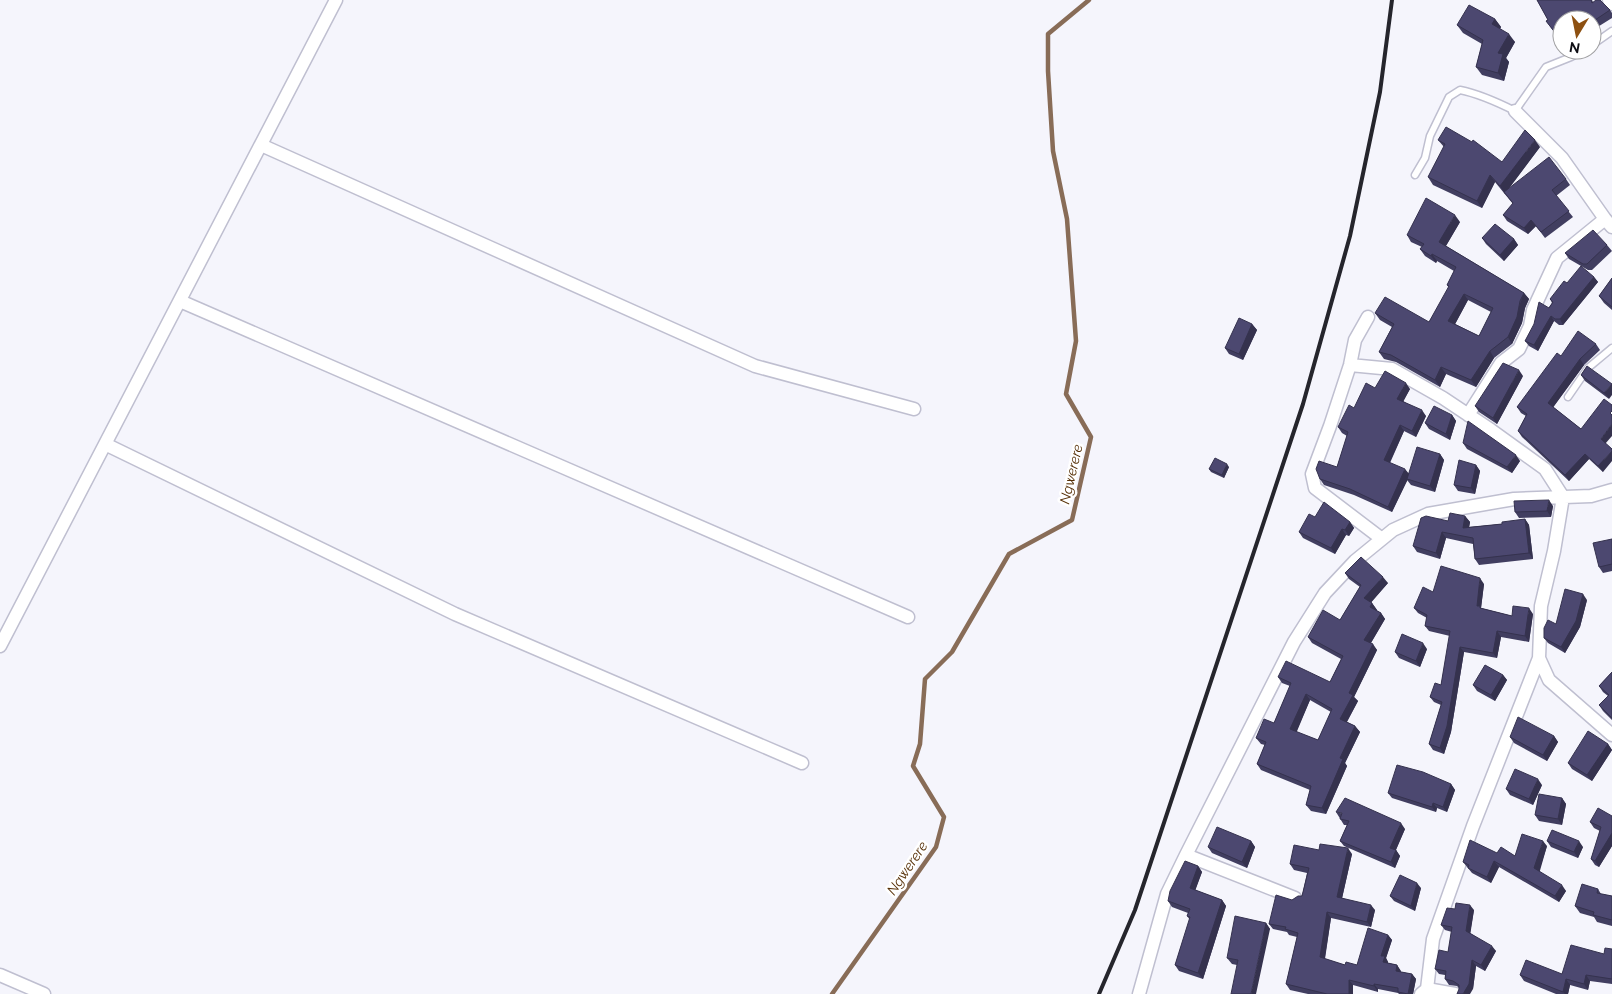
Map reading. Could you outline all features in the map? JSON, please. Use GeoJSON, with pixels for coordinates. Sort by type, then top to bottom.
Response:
{"type":"FeatureCollection","features":[{"type":"Feature","properties":{"kind":"street"},"geometry":{"type":"LineString","coordinates":[[0,646],[336,0]]}},
{"type":"Feature","properties":{"kind":"street"},"geometry":{"type":"LineString","coordinates":[[1609,0],[1612,4]]}},
{"type":"Feature","properties":{"kind":"street"},"geometry":{"type":"LineString","coordinates":[[1468,415],[1501,363],[1519,349],[1530,326],[1533,310],[1558,258],[1608,223],[1562,158],[1515,111]]}},
{"type":"Feature","properties":{"kind":"street"},"geometry":{"type":"LineString","coordinates":[[261,145],[755,366],[914,409]]}},
{"type":"Feature","properties":{"kind":"street"},"geometry":{"type":"LineString","coordinates":[[180,301],[908,617]]}},
{"type":"Feature","properties":{"kind":"street"},"geometry":{"type":"LineString","coordinates":[[1368,317],[1355,340],[1350,365],[1312,474],[1315,488],[1382,539]]}},
{"type":"Feature","properties":{"kind":"street"},"geometry":{"type":"LineString","coordinates":[[1350,365],[1392,369],[1468,415],[1544,469],[1563,497],[1554,551],[1541,606],[1539,658],[1474,826],[1433,940],[1424,992],[1455,994]]}},
{"type":"Feature","properties":{"kind":"street"},"geometry":{"type":"LineString","coordinates":[[105,444],[455,614],[802,763]]}},
{"type":"Feature","properties":{"kind":"street"},"geometry":{"type":"LineString","coordinates":[[1139,994],[1167,894],[1186,855],[1294,642],[1325,593],[1355,560],[1393,530],[1428,514],[1514,499],[1591,496],[1612,490]]}},
{"type":"Feature","properties":{"kind":"street"},"geometry":{"type":"LineString","coordinates":[[1539,658],[1550,680],[1561,692],[1612,735]]}},
{"type":"Feature","properties":{"kind":"street"},"geometry":{"type":"LineString","coordinates":[[1186,855],[1295,898]]}},
{"type":"Feature","properties":{"kind":"street"},"geometry":{"type":"LineString","coordinates":[[0,976],[44,994]]}},
{"type":"Feature","properties":{"kind":"lane"},"geometry":{"type":"LineString","coordinates":[[1415,175],[1425,158],[1430,136],[1449,97],[1460,90],[1490,99],[1515,111],[1546,67],[1565,60]]}},
{"type":"Feature","properties":{"kind":"lane"},"geometry":{"type":"LineString","coordinates":[[1568,397],[1588,368],[1612,348]]}},
{"type":"Feature","properties":{"kind":"building"},"geometry":{"type":"Polygon","coordinates":[[[1537,0],[1591,0],[1592,3],[1600,0],[1610,10],[1602,15],[1602,10],[1552,10],[1552,29],[1546,21],[1548,20],[1537,0]]]}},
{"type":"Feature","properties":{"kind":"building"},"geometry":{"type":"Polygon","coordinates":[[[1469,5],[1495,19],[1492,24],[1509,34],[1498,53],[1503,54],[1498,73],[1476,67],[1483,40],[1457,25],[1469,5]]]}},
{"type":"Feature","properties":{"kind":"building"},"geometry":{"type":"Polygon","coordinates":[[[1446,127],[1472,142],[1473,140],[1502,162],[1525,130],[1535,140],[1500,186],[1490,175],[1477,201],[1428,177],[1445,144],[1438,140],[1446,127]]]}},
{"type":"Feature","properties":{"kind":"building"},"geometry":{"type":"Polygon","coordinates":[[[1549,157],[1566,179],[1552,190],[1569,211],[1541,232],[1531,220],[1524,228],[1503,215],[1513,203],[1504,192],[1549,157]]]}},
{"type":"Feature","properties":{"kind":"building"},"geometry":{"type":"Polygon","coordinates":[[[1426,198],[1455,215],[1439,242],[1524,293],[1520,301],[1517,317],[1508,337],[1490,351],[1471,380],[1441,367],[1435,380],[1391,355],[1379,352],[1394,324],[1375,313],[1385,297],[1429,322],[1449,286],[1447,285],[1456,267],[1420,249],[1424,244],[1407,235],[1426,198]],[[1464,294],[1448,321],[1479,336],[1493,308],[1464,294]]]}},
{"type":"Feature","properties":{"kind":"building"},"geometry":{"type":"Polygon","coordinates":[[[1495,224],[1514,239],[1500,255],[1482,238],[1495,224]]]}},
{"type":"Feature","properties":{"kind":"building"},"geometry":{"type":"Polygon","coordinates":[[[1593,230],[1607,245],[1587,264],[1583,264],[1565,253],[1593,230]]]}},
{"type":"Feature","properties":{"kind":"building"},"geometry":{"type":"Polygon","coordinates":[[[1581,266],[1594,277],[1560,319],[1555,319],[1551,316],[1534,345],[1525,341],[1534,324],[1539,302],[1549,308],[1553,302],[1550,299],[1564,281],[1567,283],[1581,266]]]}},
{"type":"Feature","properties":{"kind":"building"},"geometry":{"type":"Polygon","coordinates":[[[1612,278],[1612,307],[1599,296],[1612,278]]]}},
{"type":"Feature","properties":{"kind":"building"},"geometry":{"type":"Polygon","coordinates":[[[1239,318],[1252,324],[1239,354],[1225,348],[1239,318]]]}},
{"type":"Feature","properties":{"kind":"building"},"geometry":{"type":"Polygon","coordinates":[[[1578,331],[1596,344],[1580,359],[1548,403],[1581,429],[1604,399],[1612,405],[1610,413],[1612,415],[1612,424],[1601,439],[1612,451],[1598,466],[1585,454],[1565,475],[1518,431],[1527,414],[1517,407],[1557,353],[1561,356],[1578,331]]]}},
{"type":"Feature","properties":{"kind":"building"},"geometry":{"type":"Polygon","coordinates":[[[1503,363],[1519,370],[1493,418],[1475,406],[1503,363]]]}},
{"type":"Feature","properties":{"kind":"building"},"geometry":{"type":"Polygon","coordinates":[[[1587,366],[1612,384],[1604,393],[1581,375],[1587,366]]]}},
{"type":"Feature","properties":{"kind":"building"},"geometry":{"type":"Polygon","coordinates":[[[1385,371],[1406,383],[1397,399],[1422,410],[1412,431],[1400,425],[1384,460],[1405,469],[1388,507],[1350,489],[1320,479],[1316,469],[1319,461],[1337,467],[1348,432],[1338,427],[1349,405],[1354,408],[1366,383],[1375,388],[1385,371]]]}},
{"type":"Feature","properties":{"kind":"building"},"geometry":{"type":"Polygon","coordinates":[[[1434,406],[1452,415],[1446,434],[1425,423],[1434,406]]]}},
{"type":"Feature","properties":{"kind":"building"},"geometry":{"type":"Polygon","coordinates":[[[1468,421],[1516,455],[1507,467],[1463,443],[1468,421]]]}},
{"type":"Feature","properties":{"kind":"building"},"geometry":{"type":"Polygon","coordinates":[[[1417,447],[1440,454],[1430,486],[1407,479],[1417,447]]]}},
{"type":"Feature","properties":{"kind":"building"},"geometry":{"type":"Polygon","coordinates":[[[1215,458],[1227,464],[1222,475],[1209,469],[1215,458]]]}},
{"type":"Feature","properties":{"kind":"building"},"geometry":{"type":"Polygon","coordinates":[[[1459,460],[1476,465],[1471,488],[1454,485],[1459,460]]]}},
{"type":"Feature","properties":{"kind":"building"},"geometry":{"type":"Polygon","coordinates":[[[1549,500],[1547,511],[1515,512],[1514,501],[1549,500]]]}},
{"type":"Feature","properties":{"kind":"building"},"geometry":{"type":"Polygon","coordinates":[[[1324,502],[1350,522],[1345,530],[1342,529],[1331,548],[1299,532],[1309,514],[1315,517],[1324,502]]]}},
{"type":"Feature","properties":{"kind":"building"},"geometry":{"type":"Polygon","coordinates":[[[1450,513],[1465,516],[1463,528],[1502,524],[1502,522],[1525,519],[1529,553],[1475,559],[1473,538],[1442,532],[1436,553],[1413,546],[1421,518],[1426,516],[1448,521],[1450,513]]]}},
{"type":"Feature","properties":{"kind":"building"},"geometry":{"type":"Polygon","coordinates":[[[1612,539],[1612,564],[1599,567],[1593,543],[1612,539]]]}},
{"type":"Feature","properties":{"kind":"building"},"geometry":{"type":"Polygon","coordinates":[[[1361,557],[1383,577],[1364,598],[1372,603],[1370,607],[1381,613],[1364,640],[1373,644],[1349,693],[1353,695],[1340,719],[1355,726],[1340,758],[1343,759],[1322,808],[1306,805],[1311,786],[1257,764],[1266,742],[1256,738],[1264,719],[1274,723],[1291,683],[1278,677],[1286,661],[1330,682],[1343,656],[1308,637],[1323,610],[1340,620],[1361,585],[1345,573],[1361,557]],[[1306,694],[1290,729],[1318,740],[1332,709],[1306,694]]]}},
{"type":"Feature","properties":{"kind":"building"},"geometry":{"type":"Polygon","coordinates":[[[1441,566],[1480,578],[1477,606],[1480,606],[1480,608],[1512,616],[1513,606],[1529,608],[1525,636],[1497,631],[1493,653],[1460,647],[1447,726],[1440,748],[1429,744],[1442,702],[1430,697],[1435,683],[1441,685],[1450,631],[1425,626],[1427,615],[1414,608],[1423,587],[1433,592],[1441,566]]]}},
{"type":"Feature","properties":{"kind":"building"},"geometry":{"type":"Polygon","coordinates":[[[1565,589],[1583,594],[1576,621],[1561,647],[1544,638],[1544,628],[1548,620],[1556,624],[1565,589]]]}},
{"type":"Feature","properties":{"kind":"building"},"geometry":{"type":"Polygon","coordinates":[[[1402,634],[1423,643],[1416,661],[1395,652],[1402,634]]]}},
{"type":"Feature","properties":{"kind":"building"},"geometry":{"type":"Polygon","coordinates":[[[1485,665],[1503,675],[1491,695],[1473,685],[1485,665]]]}},
{"type":"Feature","properties":{"kind":"building"},"geometry":{"type":"Polygon","coordinates":[[[1612,672],[1612,718],[1599,705],[1609,695],[1599,686],[1612,672]]]}},
{"type":"Feature","properties":{"kind":"building"},"geometry":{"type":"Polygon","coordinates":[[[1518,717],[1554,736],[1543,755],[1510,737],[1518,717]]]}},
{"type":"Feature","properties":{"kind":"building"},"geometry":{"type":"Polygon","coordinates":[[[1588,731],[1608,744],[1587,775],[1568,763],[1588,731]]]}},
{"type":"Feature","properties":{"kind":"building"},"geometry":{"type":"Polygon","coordinates":[[[1397,765],[1423,772],[1451,784],[1443,807],[1433,803],[1432,807],[1388,793],[1397,765]]]}},
{"type":"Feature","properties":{"kind":"building"},"geometry":{"type":"Polygon","coordinates":[[[1515,769],[1538,779],[1529,799],[1506,789],[1515,769]]]}},
{"type":"Feature","properties":{"kind":"building"},"geometry":{"type":"Polygon","coordinates":[[[1539,794],[1562,798],[1558,819],[1535,815],[1539,794]]]}},
{"type":"Feature","properties":{"kind":"building"},"geometry":{"type":"Polygon","coordinates":[[[1345,798],[1401,823],[1390,848],[1396,850],[1391,862],[1340,841],[1349,821],[1340,819],[1342,813],[1336,812],[1345,798]]]}},
{"type":"Feature","properties":{"kind":"building"},"geometry":{"type":"Polygon","coordinates":[[[1598,808],[1612,816],[1612,833],[1595,861],[1591,859],[1601,827],[1590,822],[1598,808]]]}},
{"type":"Feature","properties":{"kind":"building"},"geometry":{"type":"Polygon","coordinates":[[[1217,827],[1251,841],[1242,862],[1208,847],[1217,827]]]}},
{"type":"Feature","properties":{"kind":"building"},"geometry":{"type":"Polygon","coordinates":[[[1552,830],[1579,841],[1574,852],[1547,841],[1552,830]]]}},
{"type":"Feature","properties":{"kind":"building"},"geometry":{"type":"Polygon","coordinates":[[[1522,834],[1543,841],[1534,868],[1562,885],[1555,896],[1494,861],[1487,877],[1468,868],[1469,865],[1463,862],[1470,840],[1497,853],[1501,847],[1515,856],[1522,834]]]}},
{"type":"Feature","properties":{"kind":"building"},"geometry":{"type":"Polygon","coordinates":[[[1320,844],[1348,848],[1337,897],[1371,905],[1367,922],[1327,912],[1320,957],[1345,965],[1346,962],[1357,965],[1368,928],[1388,935],[1381,956],[1385,956],[1383,962],[1397,965],[1396,971],[1412,974],[1408,994],[1398,992],[1398,988],[1374,984],[1374,986],[1349,980],[1349,994],[1327,994],[1286,984],[1298,933],[1285,929],[1286,927],[1269,924],[1276,895],[1292,900],[1302,896],[1309,868],[1290,864],[1294,845],[1319,850],[1320,844]]]}},
{"type":"Feature","properties":{"kind":"building"},"geometry":{"type":"Polygon","coordinates":[[[1185,861],[1198,866],[1190,888],[1222,900],[1198,973],[1175,965],[1190,917],[1187,916],[1190,909],[1168,901],[1170,891],[1185,861]]]}},
{"type":"Feature","properties":{"kind":"building"},"geometry":{"type":"Polygon","coordinates":[[[1400,875],[1417,883],[1411,906],[1390,896],[1400,875]]]}},
{"type":"Feature","properties":{"kind":"building"},"geometry":{"type":"Polygon","coordinates":[[[1582,884],[1598,889],[1597,893],[1612,896],[1612,920],[1593,915],[1594,912],[1575,906],[1582,884]]]}},
{"type":"Feature","properties":{"kind":"building"},"geometry":{"type":"Polygon","coordinates":[[[1456,903],[1470,905],[1466,931],[1492,946],[1481,965],[1472,960],[1469,984],[1463,994],[1457,994],[1459,985],[1445,979],[1446,971],[1435,969],[1439,950],[1448,952],[1452,927],[1441,925],[1447,908],[1455,909],[1456,903]]]}},
{"type":"Feature","properties":{"kind":"building"},"geometry":{"type":"Polygon","coordinates":[[[1235,916],[1266,923],[1251,994],[1231,994],[1238,960],[1227,958],[1235,916]]]}},
{"type":"Feature","properties":{"kind":"building"},"geometry":{"type":"Polygon","coordinates":[[[1571,945],[1604,954],[1605,948],[1612,949],[1612,979],[1586,975],[1584,984],[1566,979],[1563,992],[1520,975],[1526,960],[1562,974],[1571,945]]]}},
{"type":"Feature","properties":{"kind":"waterway","name":"Ngwerere"},"geometry":{"type":"LineString","coordinates":[[832,994],[936,847],[944,817],[913,766],[920,744],[925,679],[952,652],[1009,554],[1072,520],[1091,437],[1066,394],[1076,341],[1067,219],[1053,151],[1048,71],[1048,34],[1089,0]]}},
{"type":"Feature","properties":{"kind":"railway"},"geometry":{"type":"LineString","coordinates":[[1099,994],[1135,910],[1303,404],[1350,236],[1380,92],[1392,0]]}}]}
